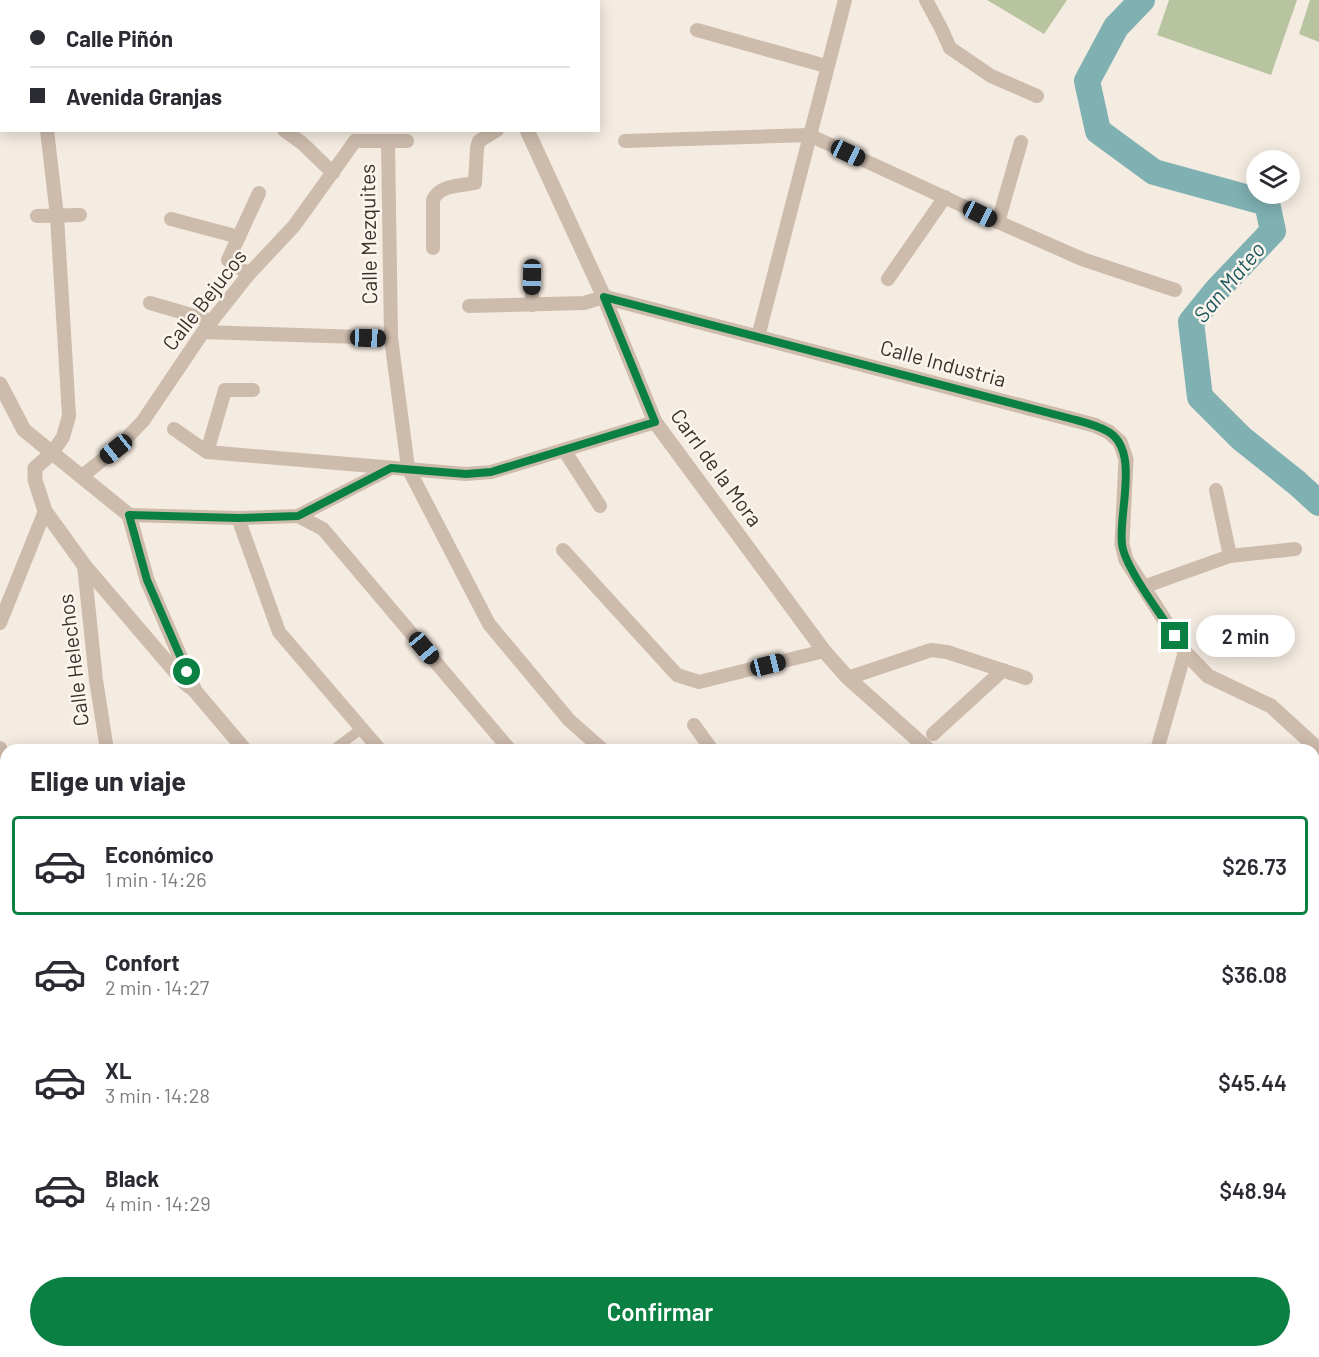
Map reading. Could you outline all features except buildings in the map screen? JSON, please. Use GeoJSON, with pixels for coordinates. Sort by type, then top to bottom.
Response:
{"type":"FeatureCollection","features":[{"type":"Feature","properties":{"kind":"street"},"geometry":{"type":"LineString","coordinates":[[758,337],[843,5],[829,0]]}},
{"type":"Feature","properties":{"kind":"street"},"geometry":{"type":"LineString","coordinates":[[926,0],[950,48],[991,76],[1037,96]]}},
{"type":"Feature","properties":{"kind":"street"},"geometry":{"type":"LineString","coordinates":[[697,30],[826,66]]}},
{"type":"Feature","properties":{"kind":"street"},"geometry":{"type":"LineString","coordinates":[[47,132],[57,216],[69,416],[63,437],[52,453],[36,468],[35,480],[45,511],[84,565],[240,744]]}},
{"type":"Feature","properties":{"kind":"street"},"geometry":{"type":"LineString","coordinates":[[287,132],[302,143],[333,173]]}},
{"type":"Feature","properties":{"kind":"street"},"geometry":{"type":"LineString","coordinates":[[433,248],[433,200],[436,192],[475,183],[479,141],[494,132]]}},
{"type":"Feature","properties":{"kind":"street","name":"Carrl de la Mora"},"geometry":{"type":"LineString","coordinates":[[528,132],[604,297],[655,422],[824,651],[848,678],[921,744]]}},
{"type":"Feature","properties":{"kind":"street"},"geometry":{"type":"LineString","coordinates":[[352,134],[388,142],[407,141]]}},
{"type":"Feature","properties":{"kind":"street","name":"Calle Bejucos"},"geometry":{"type":"LineString","coordinates":[[81,477],[116,449],[143,421],[207,327],[249,274],[294,226],[333,173],[352,134]]}},
{"type":"Feature","properties":{"kind":"street"},"geometry":{"type":"LineString","coordinates":[[625,141],[809,135],[1082,259],[1174,290]]}},
{"type":"Feature","properties":{"kind":"street","name":"Calle Mezquites"},"geometry":{"type":"LineString","coordinates":[[388,142],[392,338],[408,468],[449,551],[489,624],[568,720],[596,744]]}},
{"type":"Feature","properties":{"kind":"street"},"geometry":{"type":"LineString","coordinates":[[998,222],[1021,142]]}},
{"type":"Feature","properties":{"kind":"street"},"geometry":{"type":"LineString","coordinates":[[249,274],[228,260],[259,193]]}},
{"type":"Feature","properties":{"kind":"street"},"geometry":{"type":"LineString","coordinates":[[888,279],[945,197]]}},
{"type":"Feature","properties":{"kind":"street"},"geometry":{"type":"LineString","coordinates":[[37,216],[80,215]]}},
{"type":"Feature","properties":{"kind":"street"},"geometry":{"type":"LineString","coordinates":[[171,219],[239,237]]}},
{"type":"Feature","properties":{"kind":"street"},"geometry":{"type":"LineString","coordinates":[[532,277],[532,305]]}},
{"type":"Feature","properties":{"kind":"street"},"geometry":{"type":"LineString","coordinates":[[469,306],[584,303],[604,297]]}},
{"type":"Feature","properties":{"kind":"street","name":"Calle Industria"},"geometry":{"type":"LineString","coordinates":[[604,297],[1082,422],[1109,432],[1120,442],[1126,459],[1122,544],[1126,560],[1185,652],[1208,676],[1271,706],[1312,744]]}},
{"type":"Feature","properties":{"kind":"street"},"geometry":{"type":"LineString","coordinates":[[150,303],[207,327],[392,338]]}},
{"type":"Feature","properties":{"kind":"street"},"geometry":{"type":"LineString","coordinates":[[0,384],[24,430],[129,515],[147,580],[195,691]]}},
{"type":"Feature","properties":{"kind":"street"},"geometry":{"type":"LineString","coordinates":[[207,452],[225,390],[253,390]]}},
{"type":"Feature","properties":{"kind":"street"},"geometry":{"type":"LineString","coordinates":[[174,429],[207,452],[466,474],[491,472],[655,422]]}},
{"type":"Feature","properties":{"kind":"street"},"geometry":{"type":"LineString","coordinates":[[564,450],[600,506]]}},
{"type":"Feature","properties":{"kind":"street"},"geometry":{"type":"LineString","coordinates":[[129,515],[238,518],[298,516],[391,468]]}},
{"type":"Feature","properties":{"kind":"street"},"geometry":{"type":"LineString","coordinates":[[1216,490],[1230,556]]}},
{"type":"Feature","properties":{"kind":"street"},"geometry":{"type":"LineString","coordinates":[[0,622],[45,511]]}},
{"type":"Feature","properties":{"kind":"street"},"geometry":{"type":"LineString","coordinates":[[298,516],[323,529],[505,744]]}},
{"type":"Feature","properties":{"kind":"street"},"geometry":{"type":"LineString","coordinates":[[238,518],[279,632],[375,744]]}},
{"type":"Feature","properties":{"kind":"street"},"geometry":{"type":"LineString","coordinates":[[1143,587],[1230,556],[1295,549]]}},
{"type":"Feature","properties":{"kind":"street"},"geometry":{"type":"LineString","coordinates":[[563,550],[677,675],[699,682],[824,651]]}},
{"type":"Feature","properties":{"kind":"street","name":"Calle Helechos"},"geometry":{"type":"LineString","coordinates":[[84,565],[96,680],[106,744]]}},
{"type":"Feature","properties":{"kind":"street"},"geometry":{"type":"LineString","coordinates":[[848,678],[931,650],[947,652],[1026,678]]}},
{"type":"Feature","properties":{"kind":"street"},"geometry":{"type":"LineString","coordinates":[[1159,744],[1185,652]]}},
{"type":"Feature","properties":{"kind":"street"},"geometry":{"type":"LineString","coordinates":[[933,734],[1003,670]]}},
{"type":"Feature","properties":{"kind":"street"},"geometry":{"type":"LineString","coordinates":[[694,724],[708,744]]}},
{"type":"Feature","properties":{"kind":"street"},"geometry":{"type":"LineString","coordinates":[[341,744],[361,729]]}},
{"type":"Feature","properties":{"kind":"green space"},"geometry":{"type":"Polygon","coordinates":[[[987,0],[1067,0],[1044,34],[987,0]]]}},
{"type":"Feature","properties":{"kind":"green space"},"geometry":{"type":"Polygon","coordinates":[[[1169,0],[1297,0],[1271,75],[1157,35],[1169,0]]]}},
{"type":"Feature","properties":{"kind":"green space"},"geometry":{"type":"Polygon","coordinates":[[[1310,0],[1319,0],[1319,42],[1299,34],[1310,0]]]}},
{"type":"Feature","properties":{"kind":"waterway","name":"San Mateo"},"geometry":{"type":"LineString","coordinates":[[1142,0],[1116,27],[1087,81],[1098,131],[1154,172],[1267,203],[1273,231],[1217,290],[1191,322],[1200,397],[1241,438],[1319,503]]}},
{"type":"Feature","properties":{"kind":"route"},"geometry":{"type":"LineString","coordinates":[[187,672],[147,580],[129,515],[238,518],[298,516],[391,468],[466,474],[491,472],[655,422],[604,297],[1072,419],[1109,432],[1120,442],[1126,459],[1122,544],[1126,560],[1175,636]]}}]}
